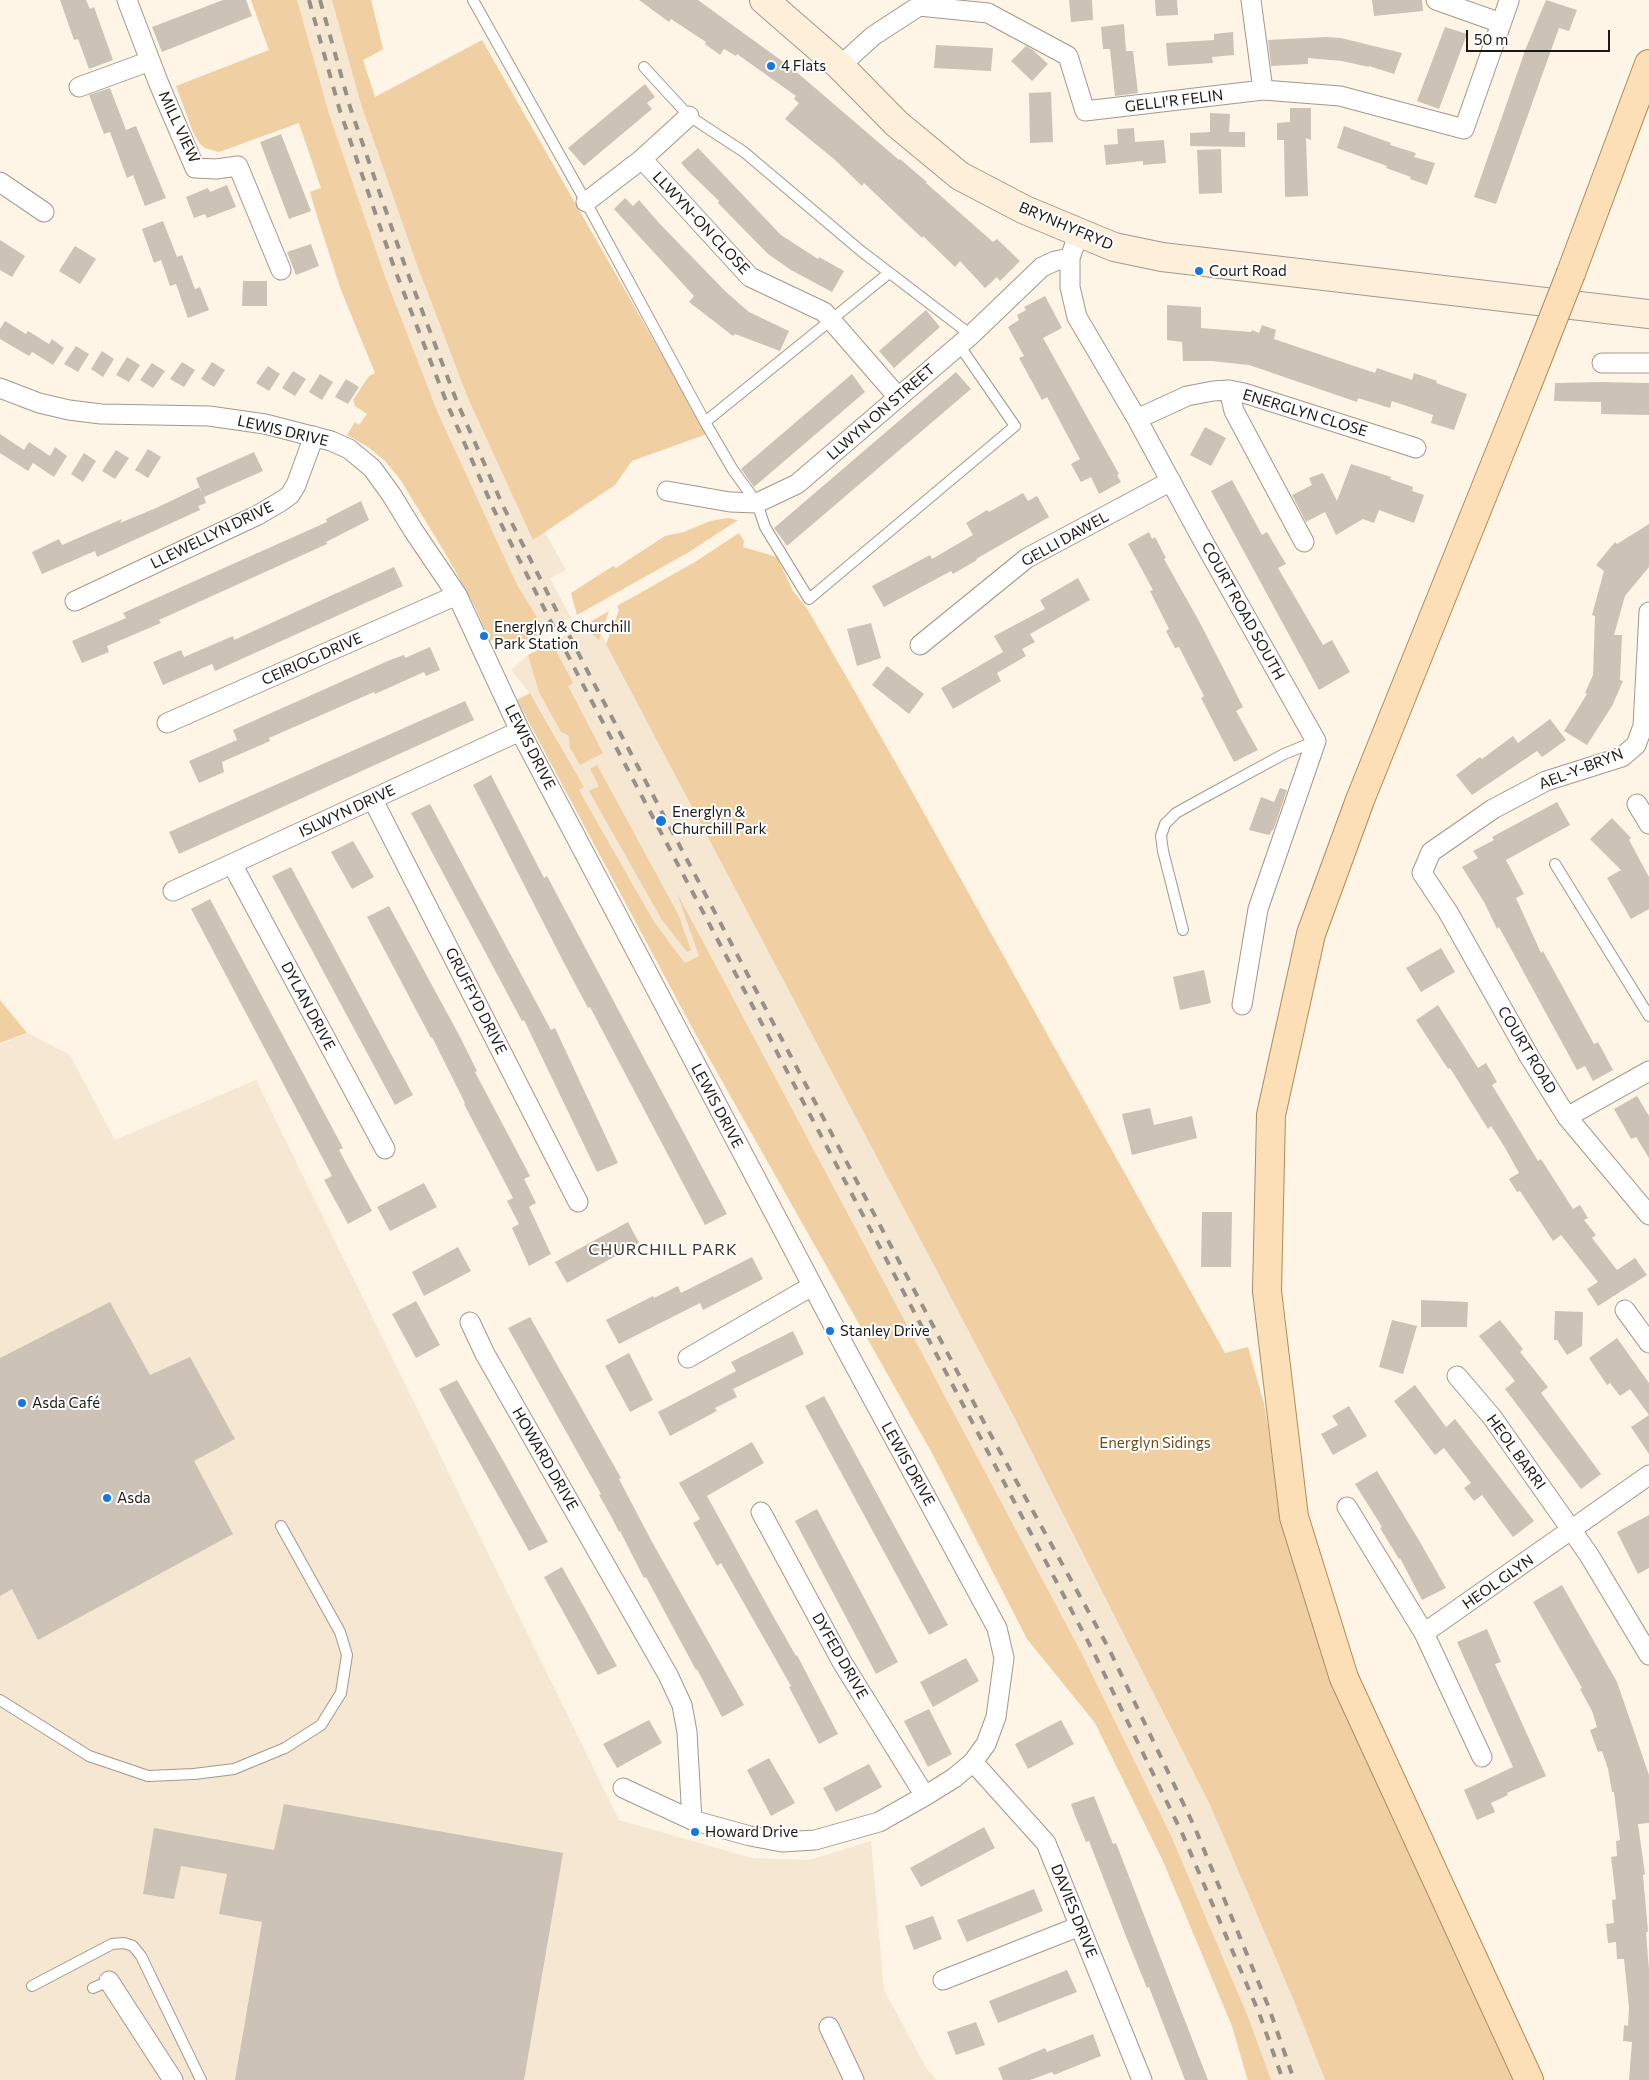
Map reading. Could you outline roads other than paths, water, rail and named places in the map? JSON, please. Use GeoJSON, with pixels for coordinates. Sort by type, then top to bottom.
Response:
{"type":"FeatureCollection","features":[{"type":"Feature","properties":{"kind":"main road","name":"BRYNHYFRYD"},"geometry":{"type":"LineString","coordinates":[[764,0],[840,66],[897,124],[960,176],[1024,210],[1114,247],[1162,257],[1500,295],[1649,314]]}},
{"type":"Feature","properties":{"kind":"main road"},"geometry":{"type":"LineString","coordinates":[[1529,2080],[1344,1678],[1294,1516],[1267,1291],[1271,1115],[1311,934],[1364,791],[1571,273],[1649,64]]}},
{"type":"Feature","properties":{"kind":"street","name":"MILL VIEW"},"geometry":{"type":"LineString","coordinates":[[127,0],[150,61],[195,168],[216,169],[238,166],[281,270]]}},
{"type":"Feature","properties":{"kind":"street"},"geometry":{"type":"LineString","coordinates":[[1251,0],[1263,90]]}},
{"type":"Feature","properties":{"kind":"street"},"geometry":{"type":"LineString","coordinates":[[1436,0],[1501,23]]}},
{"type":"Feature","properties":{"kind":"street","name":"GELLI'R FELIN"},"geometry":{"type":"LineString","coordinates":[[840,66],[874,36],[919,6],[988,13],[1068,56],[1086,111],[1263,90],[1340,96],[1464,129],[1509,1]]}},
{"type":"Feature","properties":{"kind":"street"},"geometry":{"type":"LineString","coordinates":[[79,87],[150,61]]}},
{"type":"Feature","properties":{"kind":"street"},"geometry":{"type":"LineString","coordinates":[[586,202],[642,158],[689,116]]}},
{"type":"Feature","properties":{"kind":"street","name":"LLWYN-ON CLOSE"},"geometry":{"type":"LineString","coordinates":[[642,158],[750,277],[824,312],[898,397]]}},
{"type":"Feature","properties":{"kind":"street"},"geometry":{"type":"LineString","coordinates":[[0,182],[44,212]]}},
{"type":"Feature","properties":{"kind":"street","name":"COURT ROAD SOUTH"},"geometry":{"type":"LineString","coordinates":[[1079,232],[1070,258],[1070,287],[1077,317],[1137,418],[1316,741]]}},
{"type":"Feature","properties":{"kind":"street","name":"LLWYN ON STREET"},"geometry":{"type":"LineString","coordinates":[[667,491],[730,502],[757,503],[797,484],[965,340],[1042,267],[1070,258]]}},
{"type":"Feature","properties":{"kind":"street"},"geometry":{"type":"LineString","coordinates":[[1602,363],[1649,363]]}},
{"type":"Feature","properties":{"kind":"street","name":"LEWIS DRIVE"},"geometry":{"type":"LineString","coordinates":[[0,388],[39,403],[69,410],[101,414],[209,416],[265,424],[314,436],[349,449],[372,468],[392,494],[413,530],[457,595],[520,731],[812,1286],[997,1628],[1004,1658],[996,1717],[986,1744],[973,1762],[925,1796],[879,1822],[815,1840],[782,1842],[750,1836],[692,1820],[623,1788]]}},
{"type":"Feature","properties":{"kind":"street"},"geometry":{"type":"LineString","coordinates":[[1228,390],[1234,411],[1304,542]]}},
{"type":"Feature","properties":{"kind":"street","name":"ENERGLYN CLOSE"},"geometry":{"type":"LineString","coordinates":[[1137,418],[1187,396],[1228,390],[1244,393],[1416,448]]}},
{"type":"Feature","properties":{"kind":"street","name":"LLEWELLYN DRIVE"},"geometry":{"type":"LineString","coordinates":[[75,601],[258,515],[280,502],[290,495],[296,485],[314,436]]}},
{"type":"Feature","properties":{"kind":"street","name":"GELLI DAWEL"},"geometry":{"type":"LineString","coordinates":[[920,645],[1027,558],[1171,481]]}},
{"type":"Feature","properties":{"kind":"street","name":"CEIRIOG DRIVE"},"geometry":{"type":"LineString","coordinates":[[167,723],[457,595]]}},
{"type":"Feature","properties":{"kind":"street","name":"AEL-Y-BRYN"},"geometry":{"type":"LineString","coordinates":[[1422,873],[1430,852],[1494,809],[1546,781],[1622,757],[1636,745],[1643,726],[1644,717],[1649,612]]}},
{"type":"Feature","properties":{"kind":"street","name":"ISLWYN DRIVE"},"geometry":{"type":"LineString","coordinates":[[173,891],[520,731]]}},
{"type":"Feature","properties":{"kind":"street"},"geometry":{"type":"LineString","coordinates":[[1242,1004],[1258,909],[1316,741]]}},
{"type":"Feature","properties":{"kind":"street","name":"GRUFFYD DRIVE"},"geometry":{"type":"LineString","coordinates":[[373,800],[578,1202]]}},
{"type":"Feature","properties":{"kind":"street"},"geometry":{"type":"LineString","coordinates":[[1637,804],[1649,824]]}},
{"type":"Feature","properties":{"kind":"street","name":"DYLAN DRIVE"},"geometry":{"type":"LineString","coordinates":[[232,864],[385,1148]]}},
{"type":"Feature","properties":{"kind":"street","name":"COURT ROAD"},"geometry":{"type":"LineString","coordinates":[[1422,873],[1448,912],[1529,1056],[1567,1117],[1649,1215]]}},
{"type":"Feature","properties":{"kind":"street"},"geometry":{"type":"LineString","coordinates":[[1567,1117],[1649,1071]]}},
{"type":"Feature","properties":{"kind":"street"},"geometry":{"type":"LineString","coordinates":[[688,1358],[812,1286]]}},
{"type":"Feature","properties":{"kind":"street"},"geometry":{"type":"LineString","coordinates":[[1625,1310],[1649,1343]]}},
{"type":"Feature","properties":{"kind":"street","name":"HOWARD DRIVE"},"geometry":{"type":"LineString","coordinates":[[470,1322],[485,1354],[668,1675],[682,1705],[687,1732],[692,1820]]}},
{"type":"Feature","properties":{"kind":"street","name":"HEOL BARRI"},"geometry":{"type":"LineString","coordinates":[[1457,1376],[1492,1417],[1589,1555],[1649,1655]]}},
{"type":"Feature","properties":{"kind":"street"},"geometry":{"type":"LineString","coordinates":[[1571,1531],[1649,1476]]}},
{"type":"Feature","properties":{"kind":"street"},"geometry":{"type":"LineString","coordinates":[[1347,1507],[1424,1634],[1482,1757]]}},
{"type":"Feature","properties":{"kind":"street","name":"DYFED DRIVE"},"geometry":{"type":"LineString","coordinates":[[762,1512],[842,1662],[925,1796]]}},
{"type":"Feature","properties":{"kind":"street","name":"HEOL GLYN"},"geometry":{"type":"LineString","coordinates":[[1424,1634],[1571,1531]]}},
{"type":"Feature","properties":{"kind":"street","name":"DAVIES DRIVE"},"geometry":{"type":"LineString","coordinates":[[973,1762],[1046,1843],[1080,1926],[1137,2078]]}},
{"type":"Feature","properties":{"kind":"street"},"geometry":{"type":"LineString","coordinates":[[943,1980],[1080,1926]]}},
{"type":"Feature","properties":{"kind":"street"},"geometry":{"type":"LineString","coordinates":[[101,1985],[173,2080]]}},
{"type":"Feature","properties":{"kind":"street"},"geometry":{"type":"LineString","coordinates":[[829,2027],[854,2080]]}},
{"type":"Feature","properties":{"kind":"lane"},"geometry":{"type":"LineString","coordinates":[[473,0],[586,202],[705,422],[733,470],[757,503],[766,527],[809,599],[1015,426],[965,340],[889,273],[744,152],[689,116],[644,67]]}},
{"type":"Feature","properties":{"kind":"lane"},"geometry":{"type":"LineString","coordinates":[[705,422],[889,273]]}},
{"type":"Feature","properties":{"kind":"lane"},"geometry":{"type":"LineString","coordinates":[[1183,930],[1162,851],[1161,836],[1165,824],[1176,813],[1202,798],[1284,754],[1316,741]]}},
{"type":"Feature","properties":{"kind":"lane"},"geometry":{"type":"LineString","coordinates":[[1555,864],[1649,1016]]}},
{"type":"Feature","properties":{"kind":"lane"},"geometry":{"type":"LineString","coordinates":[[0,1700],[88,1756],[148,1776],[194,1774],[234,1769],[285,1748],[320,1725],[342,1693],[347,1655],[340,1632],[281,1526]]}},
{"type":"Feature","properties":{"kind":"lane"},"geometry":{"type":"LineString","coordinates":[[32,1986],[112,1944],[124,1942],[133,1946],[141,1956],[201,2080]]}},
{"type":"Feature","properties":{"kind":"railway"},"geometry":{"type":"LineString","coordinates":[[309,0],[340,111],[395,270],[448,406],[494,510],[580,679],[1093,1651],[1182,1833],[1259,2013],[1283,2080]]}},
{"type":"Feature","properties":{"kind":"railway"},"geometry":{"type":"LineString","coordinates":[[320,0],[350,107],[405,266],[457,402],[503,506],[589,674],[987,1428],[1108,1647],[1195,1828],[1269,2008],[1294,2080]]}},
{"type":"Feature","properties":{"kind":"place","name":"4 Flats"},"geometry":{"type":"Point","coordinates":[771,66]}},
{"type":"Feature","properties":{"kind":"place","name":"Court Road"},"geometry":{"type":"Point","coordinates":[1199,271]}},
{"type":"Feature","properties":{"kind":"place","name":"Energlyn & Churchill Park Station"},"geometry":{"type":"Point","coordinates":[484,636]}},
{"type":"Feature","properties":{"kind":"place","name":"Energlyn & Churchill Park"},"geometry":{"type":"Point","coordinates":[661,821]}},
{"type":"Feature","properties":{"kind":"place","name":"Stanley Drive"},"geometry":{"type":"Point","coordinates":[830,1331]}},
{"type":"Feature","properties":{"kind":"place","name":"Asda Café"},"geometry":{"type":"Point","coordinates":[22,1403]}},
{"type":"Feature","properties":{"kind":"place","name":"Asda"},"geometry":{"type":"Point","coordinates":[107,1498]}},
{"type":"Feature","properties":{"kind":"place","name":"Howard Drive"},"geometry":{"type":"Point","coordinates":[695,1832]}},
{"type":"Feature","properties":{"kind":"district","name":"CHURCHILL PARK"},"geometry":{"type":"Point","coordinates":[663,1250]}},
{"type":"Feature","properties":{"kind":"park label","name":"Energlyn Sidings"},"geometry":{"type":"Point","coordinates":[1155,1443]}}]}
